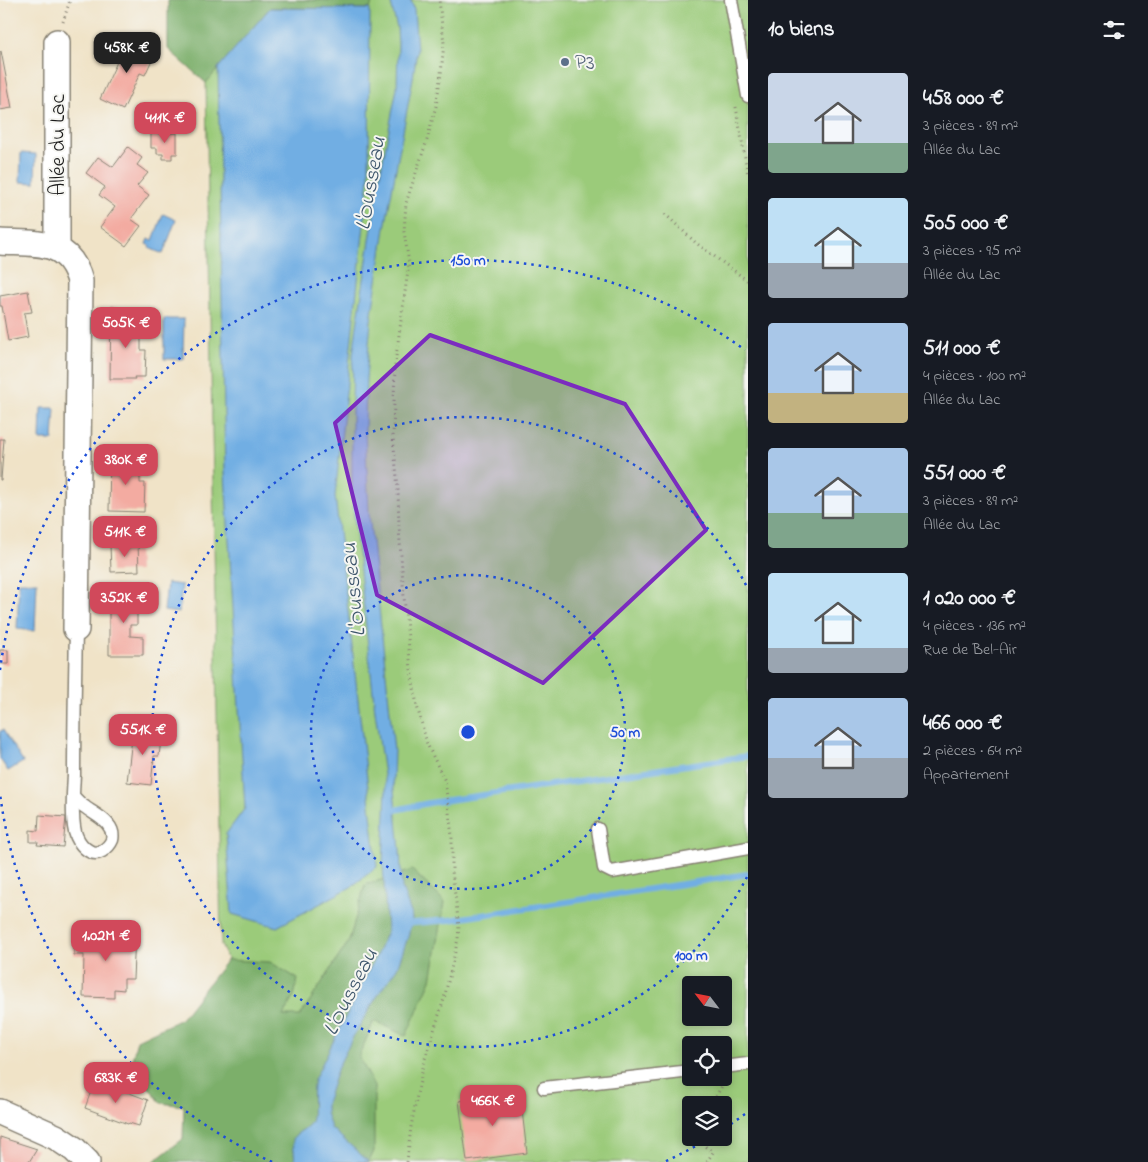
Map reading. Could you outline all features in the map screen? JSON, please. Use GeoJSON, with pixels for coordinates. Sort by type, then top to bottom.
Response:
{"type":"FeatureCollection","features":[{"type":"Feature","properties":{"kind":"street","name":"Allée du Lac"},"geometry":{"type":"LineString","coordinates":[[56,248],[57,42]]}},
{"type":"Feature","properties":{"kind":"street"},"geometry":{"type":"LineString","coordinates":[[0,242],[36,244],[56,248],[64,253],[76,268],[80,281],[76,629]]}},
{"type":"Feature","properties":{"kind":"street"},"geometry":{"type":"LineString","coordinates":[[0,1112],[56,1137],[74,1149],[87,1162]]}},
{"type":"Feature","properties":{"kind":"lane"},"geometry":{"type":"LineString","coordinates":[[731,0],[748,96]]}},
{"type":"Feature","properties":{"kind":"lane"},"geometry":{"type":"LineString","coordinates":[[74,796],[76,629]]}},
{"type":"Feature","properties":{"kind":"lane"},"geometry":{"type":"LineString","coordinates":[[598,829],[604,868],[612,872],[748,848]]}},
{"type":"Feature","properties":{"kind":"lane"},"geometry":{"type":"LineString","coordinates":[[732,1066],[748,1064]]}},
{"type":"Feature","properties":{"kind":"lane"},"geometry":{"type":"LineString","coordinates":[[544,1088],[682,1072]]}},
{"type":"Feature","properties":{"kind":"path"},"geometry":{"type":"LineString","coordinates":[[407,1162],[418,1090],[425,1059],[444,999],[459,927],[452,871],[452,836],[445,781],[427,744],[417,706],[411,670],[404,598],[394,437],[395,364],[409,263],[404,232],[406,204],[436,106],[444,43],[439,0]]}},
{"type":"Feature","properties":{"kind":"path"},"geometry":{"type":"LineString","coordinates":[[665,214],[696,242],[748,281]]}},
{"type":"Feature","properties":{"kind":"path"},"geometry":{"type":"LineString","coordinates":[[704,1146],[713,1152],[707,1162]]}},
{"type":"Feature","properties":{"kind":"highlighted area"},"geometry":{"type":"Polygon","coordinates":[[[430,335],[625,404],[706,530],[543,683],[377,595],[335,423],[430,335]]]}},
{"type":"Feature","properties":{"kind":"green space"},"geometry":{"type":"Polygon","coordinates":[[[168,0],[373,0],[370,9],[270,8],[206,83],[168,49],[168,0]]]}},
{"type":"Feature","properties":{"kind":"green space"},"geometry":{"type":"Polygon","coordinates":[[[202,0],[748,0],[748,1162],[279,1162],[295,1108],[221,945],[204,9],[202,0]]]}},
{"type":"Feature","properties":{"kind":"green space"},"geometry":{"type":"Polygon","coordinates":[[[412,870],[445,902],[431,980],[406,1036],[374,1021],[359,1056],[374,1086],[374,1151],[369,1162],[153,1162],[183,1139],[184,1106],[161,1103],[131,1064],[137,1040],[181,1019],[227,960],[270,962],[298,979],[294,996],[283,1016],[300,1016],[349,941],[365,885],[412,870]]]}},
{"type":"Feature","properties":{"kind":"water"},"geometry":{"type":"Polygon","coordinates":[[[390,0],[411,0],[414,9],[417,50],[385,228],[371,321],[366,379],[365,431],[369,513],[394,750],[393,780],[402,888],[412,919],[397,968],[376,998],[353,1037],[338,1067],[326,1103],[326,1113],[331,1128],[369,1162],[295,1162],[293,1138],[311,1122],[314,1080],[387,931],[383,865],[386,789],[375,711],[354,515],[352,489],[352,406],[353,354],[356,332],[380,175],[397,88],[397,28],[390,0]]]}},
{"type":"Feature","properties":{"kind":"water"},"geometry":{"type":"Polygon","coordinates":[[[270,8],[370,9],[369,178],[335,496],[377,867],[351,887],[277,927],[232,914],[226,834],[245,808],[225,474],[218,68],[270,8]]]}},
{"type":"Feature","properties":{"kind":"water"},"geometry":{"type":"Polygon","coordinates":[[[21,153],[36,154],[35,183],[20,182],[21,153]]]}},
{"type":"Feature","properties":{"kind":"water"},"geometry":{"type":"Polygon","coordinates":[[[163,214],[176,220],[163,254],[149,248],[150,246],[146,244],[148,239],[153,240],[163,214]]]}},
{"type":"Feature","properties":{"kind":"water"},"geometry":{"type":"Polygon","coordinates":[[[164,319],[184,319],[183,359],[164,359],[164,319]]]}},
{"type":"Feature","properties":{"kind":"water"},"geometry":{"type":"Polygon","coordinates":[[[41,408],[55,408],[53,440],[40,440],[41,408]]]}},
{"type":"Feature","properties":{"kind":"water"},"geometry":{"type":"Polygon","coordinates":[[[19,582],[37,582],[35,631],[17,629],[19,582]]]}},
{"type":"Feature","properties":{"kind":"water"},"geometry":{"type":"Polygon","coordinates":[[[167,583],[182,585],[179,613],[164,611],[167,583]]]}},
{"type":"Feature","properties":{"kind":"water"},"geometry":{"type":"Polygon","coordinates":[[[3,730],[23,762],[8,771],[0,759],[0,731],[3,730]]]}},
{"type":"Feature","properties":{"kind":"building"},"geometry":{"type":"Polygon","coordinates":[[[127,40],[155,53],[145,75],[140,73],[123,110],[100,99],[127,40]]]}},
{"type":"Feature","properties":{"kind":"building"},"geometry":{"type":"Polygon","coordinates":[[[0,52],[12,108],[0,110],[0,52]]]}},
{"type":"Feature","properties":{"kind":"building"},"geometry":{"type":"Polygon","coordinates":[[[151,133],[177,133],[177,154],[172,154],[172,159],[163,159],[163,154],[157,154],[157,148],[151,148],[151,133]]]}},
{"type":"Feature","properties":{"kind":"building"},"geometry":{"type":"Polygon","coordinates":[[[128,147],[142,158],[137,165],[148,173],[137,186],[149,195],[131,219],[141,226],[126,246],[100,227],[115,207],[99,195],[105,187],[86,173],[98,157],[113,167],[128,147]]]}},
{"type":"Feature","properties":{"kind":"building"},"geometry":{"type":"Polygon","coordinates":[[[28,291],[32,312],[24,313],[28,337],[8,341],[2,306],[0,306],[0,296],[28,291]]]}},
{"type":"Feature","properties":{"kind":"building"},"geometry":{"type":"Polygon","coordinates":[[[111,307],[120,308],[120,324],[141,324],[141,350],[146,350],[145,377],[110,379],[111,307]]]}},
{"type":"Feature","properties":{"kind":"building"},"geometry":{"type":"Polygon","coordinates":[[[0,439],[4,439],[1,480],[0,480],[0,439]]]}},
{"type":"Feature","properties":{"kind":"building"},"geometry":{"type":"Polygon","coordinates":[[[110,457],[140,458],[140,483],[145,483],[144,512],[109,511],[110,457]]]}},
{"type":"Feature","properties":{"kind":"building"},"geometry":{"type":"Polygon","coordinates":[[[138,543],[139,571],[111,572],[110,544],[138,543]]]}},
{"type":"Feature","properties":{"kind":"building"},"geometry":{"type":"Polygon","coordinates":[[[109,590],[137,590],[137,625],[130,625],[130,636],[143,637],[143,655],[109,655],[109,590]]]}},
{"type":"Feature","properties":{"kind":"building"},"geometry":{"type":"Polygon","coordinates":[[[0,650],[8,650],[8,664],[0,664],[0,650]]]}},
{"type":"Feature","properties":{"kind":"building"},"geometry":{"type":"Polygon","coordinates":[[[133,729],[162,732],[159,756],[154,756],[151,785],[127,782],[133,729]]]}},
{"type":"Feature","properties":{"kind":"building"},"geometry":{"type":"Polygon","coordinates":[[[39,815],[66,817],[63,847],[37,845],[38,842],[30,842],[30,830],[38,831],[39,815]]]}},
{"type":"Feature","properties":{"kind":"building"},"geometry":{"type":"Polygon","coordinates":[[[94,933],[135,934],[133,979],[124,979],[124,990],[114,989],[114,998],[83,997],[84,955],[74,955],[74,935],[94,936],[94,933]]]}},
{"type":"Feature","properties":{"kind":"building"},"geometry":{"type":"Polygon","coordinates":[[[95,1080],[148,1100],[139,1126],[128,1124],[85,1108],[95,1080]]]}},
{"type":"Feature","properties":{"kind":"building"},"geometry":{"type":"Polygon","coordinates":[[[520,1093],[527,1153],[467,1161],[459,1101],[520,1093]]]}},
{"type":"Feature","properties":{"kind":"building"},"geometry":{"type":"Polygon","coordinates":[[[0,1137],[37,1149],[29,1162],[0,1162],[0,1137]]]}},
{"type":"Feature","properties":{"kind":"waterway"},"geometry":{"type":"LineString","coordinates":[[390,811],[429,803],[748,756]]}},
{"type":"Feature","properties":{"kind":"waterway"},"geometry":{"type":"LineString","coordinates":[[403,924],[449,920],[748,874]]}},
{"type":"Feature","properties":{"kind":"place","name":"P3"},"geometry":{"type":"Point","coordinates":[565,62]}},
{"type":"Feature","properties":{"kind":"water label","name":"L'Ousseau"},"geometry":{"type":"Point","coordinates":[369,183]}},
{"type":"Feature","properties":{"kind":"water label","name":"L'Ousseau"},"geometry":{"type":"Point","coordinates":[352,590]}},
{"type":"Feature","properties":{"kind":"water label","name":"L'Ousseau"},"geometry":{"type":"Point","coordinates":[349,991]}}]}
